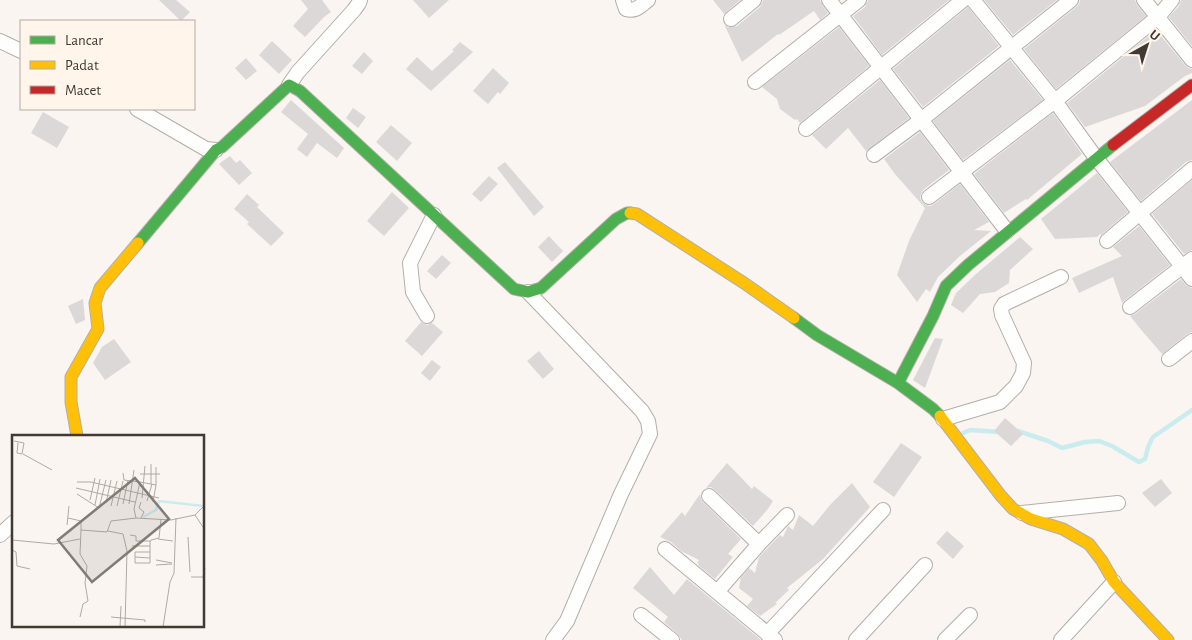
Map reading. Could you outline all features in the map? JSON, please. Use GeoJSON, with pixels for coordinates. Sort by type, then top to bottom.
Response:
{"type":"FeatureCollection","features":[{"type":"Feature","properties":{"kind":"street"},"geometry":{"type":"LineString","coordinates":[[77,435],[71,402],[71,376],[98,329],[95,303],[100,288],[216,150],[222,147],[289,85],[298,72],[354,10],[360,0]]}},
{"type":"Feature","properties":{"kind":"street"},"geometry":{"type":"LineString","coordinates":[[623,0],[626,9],[630,10],[635,10],[648,0]]}},
{"type":"Feature","properties":{"kind":"street"},"geometry":{"type":"LineString","coordinates":[[731,19],[754,0]]}},
{"type":"Feature","properties":{"kind":"street"},"geometry":{"type":"LineString","coordinates":[[829,0],[1007,231]]}},
{"type":"Feature","properties":{"kind":"street"},"geometry":{"type":"LineString","coordinates":[[755,82],[859,0]]}},
{"type":"Feature","properties":{"kind":"street"},"geometry":{"type":"LineString","coordinates":[[806,129],[963,0]]}},
{"type":"Feature","properties":{"kind":"street"},"geometry":{"type":"LineString","coordinates":[[973,0],[1055,101],[1139,213],[1187,262],[1192,279]]}},
{"type":"Feature","properties":{"kind":"street"},"geometry":{"type":"LineString","coordinates":[[874,155],[921,120],[1071,0]]}},
{"type":"Feature","properties":{"kind":"street"},"geometry":{"type":"LineString","coordinates":[[1144,0],[1192,60]]}},
{"type":"Feature","properties":{"kind":"street"},"geometry":{"type":"LineString","coordinates":[[929,198],[1055,101],[1158,17],[1172,0]]}},
{"type":"Feature","properties":{"kind":"street"},"geometry":{"type":"LineString","coordinates":[[0,42],[20,51]]}},
{"type":"Feature","properties":{"kind":"street"},"geometry":{"type":"LineString","coordinates":[[289,85],[300,91],[514,289],[528,292],[541,288],[616,219],[627,213],[637,214],[744,282],[817,335],[898,383],[933,409],[943,419],[1013,509],[1031,519],[1063,529],[1089,544],[1102,561],[1114,582],[1168,640]]}},
{"type":"Feature","properties":{"kind":"street"},"geometry":{"type":"LineString","coordinates":[[898,383],[933,316],[946,286],[1007,231],[1096,158],[1192,85]]}},
{"type":"Feature","properties":{"kind":"street"},"geometry":{"type":"LineString","coordinates":[[139,110],[206,149],[216,150]]}},
{"type":"Feature","properties":{"kind":"street"},"geometry":{"type":"LineString","coordinates":[[1107,241],[1192,169]]}},
{"type":"Feature","properties":{"kind":"street"},"geometry":{"type":"LineString","coordinates":[[427,316],[413,292],[410,263],[434,215]]}},
{"type":"Feature","properties":{"kind":"street"},"geometry":{"type":"LineString","coordinates":[[1130,306],[1187,262]]}},
{"type":"Feature","properties":{"kind":"street"},"geometry":{"type":"LineString","coordinates":[[943,419],[1000,402],[1016,386],[1023,373],[1024,363],[1001,309],[1004,304],[1061,277]]}},
{"type":"Feature","properties":{"kind":"street"},"geometry":{"type":"LineString","coordinates":[[528,292],[642,411],[648,421],[650,434],[567,621],[553,640]]}},
{"type":"Feature","properties":{"kind":"street"},"geometry":{"type":"LineString","coordinates":[[1169,359],[1192,341]]}},
{"type":"Feature","properties":{"kind":"street"},"geometry":{"type":"LineString","coordinates":[[709,496],[759,544]]}},
{"type":"Feature","properties":{"kind":"street"},"geometry":{"type":"LineString","coordinates":[[1020,513],[1118,503]]}},
{"type":"Feature","properties":{"kind":"street"},"geometry":{"type":"LineString","coordinates":[[665,549],[771,637],[883,510]]}},
{"type":"Feature","properties":{"kind":"street"},"geometry":{"type":"LineString","coordinates":[[717,592],[787,515]]}},
{"type":"Feature","properties":{"kind":"street"},"geometry":{"type":"LineString","coordinates":[[0,535],[12,524]]}},
{"type":"Feature","properties":{"kind":"street"},"geometry":{"type":"LineString","coordinates":[[856,640],[925,565]]}},
{"type":"Feature","properties":{"kind":"street"},"geometry":{"type":"LineString","coordinates":[[1069,637],[1114,582]]}},
{"type":"Feature","properties":{"kind":"street"},"geometry":{"type":"LineString","coordinates":[[945,640],[970,614]]}},
{"type":"Feature","properties":{"kind":"street"},"geometry":{"type":"LineString","coordinates":[[641,615],[672,640]]}},
{"type":"Feature","properties":{"kind":"building"},"geometry":{"type":"Polygon","coordinates":[[[159,0],[176,0],[190,12],[180,20],[159,0]]]}},
{"type":"Feature","properties":{"kind":"building"},"geometry":{"type":"Polygon","coordinates":[[[301,0],[322,0],[331,12],[305,37],[293,26],[308,9],[301,0]]]}},
{"type":"Feature","properties":{"kind":"building"},"geometry":{"type":"Polygon","coordinates":[[[413,0],[449,0],[429,18],[413,0]]]}},
{"type":"Feature","properties":{"kind":"building"},"geometry":{"type":"Polygon","coordinates":[[[713,0],[740,0],[724,14],[713,0]]]}},
{"type":"Feature","properties":{"kind":"building"},"geometry":{"type":"Polygon","coordinates":[[[763,0],[820,0],[828,13],[820,20],[814,11],[778,34],[742,62],[724,24],[728,27],[737,26],[760,7],[763,0]]]}},
{"type":"Feature","properties":{"kind":"building"},"geometry":{"type":"Polygon","coordinates":[[[868,0],[949,0],[882,55],[853,16],[865,7],[868,0]]]}},
{"type":"Feature","properties":{"kind":"building"},"geometry":{"type":"Polygon","coordinates":[[[984,0],[1057,0],[1013,35],[984,0]]]}},
{"type":"Feature","properties":{"kind":"building"},"geometry":{"type":"Polygon","coordinates":[[[1080,0],[1135,0],[1146,16],[1056,89],[1024,49],[1076,7],[1080,0]]]}},
{"type":"Feature","properties":{"kind":"building"},"geometry":{"type":"Polygon","coordinates":[[[1181,0],[1192,0],[1192,46],[1169,17],[1179,6],[1181,0]]]}},
{"type":"Feature","properties":{"kind":"building"},"geometry":{"type":"Polygon","coordinates":[[[968,7],[999,46],[923,107],[893,69],[968,7]]]}},
{"type":"Feature","properties":{"kind":"building"},"geometry":{"type":"Polygon","coordinates":[[[839,27],[869,66],[800,123],[797,119],[795,120],[780,109],[777,99],[762,87],[839,27]]]}},
{"type":"Feature","properties":{"kind":"building"},"geometry":{"type":"Polygon","coordinates":[[[1156,30],[1185,65],[1192,69],[1192,73],[1185,76],[1145,106],[1085,127],[1067,103],[1156,30]]]}},
{"type":"Feature","properties":{"kind":"building"},"geometry":{"type":"Polygon","coordinates":[[[272,41],[292,60],[279,74],[259,55],[272,41]]]}},
{"type":"Feature","properties":{"kind":"building"},"geometry":{"type":"Polygon","coordinates":[[[460,42],[473,52],[431,91],[406,69],[417,57],[432,71],[454,51],[452,50],[460,42]]]}},
{"type":"Feature","properties":{"kind":"building"},"geometry":{"type":"Polygon","coordinates":[[[364,52],[373,61],[362,74],[352,66],[364,52]]]}},
{"type":"Feature","properties":{"kind":"building"},"geometry":{"type":"Polygon","coordinates":[[[246,58],[257,71],[246,80],[235,68],[246,58]]]}},
{"type":"Feature","properties":{"kind":"building"},"geometry":{"type":"Polygon","coordinates":[[[1010,60],[1043,100],[963,160],[933,121],[1010,60]]]}},
{"type":"Feature","properties":{"kind":"building"},"geometry":{"type":"Polygon","coordinates":[[[493,68],[509,83],[488,104],[473,91],[493,68]]]}},
{"type":"Feature","properties":{"kind":"building"},"geometry":{"type":"Polygon","coordinates":[[[880,80],[909,118],[866,151],[848,128],[826,149],[812,135],[880,80]]]}},
{"type":"Feature","properties":{"kind":"building"},"geometry":{"type":"Polygon","coordinates":[[[291,100],[344,148],[337,158],[317,143],[307,157],[297,149],[308,134],[281,112],[291,100]]]}},
{"type":"Feature","properties":{"kind":"building"},"geometry":{"type":"Polygon","coordinates":[[[1192,100],[1192,160],[1186,162],[1141,201],[1110,162],[1192,100]]]}},
{"type":"Feature","properties":{"kind":"building"},"geometry":{"type":"Polygon","coordinates":[[[353,108],[366,117],[358,128],[346,118],[353,108]]]}},
{"type":"Feature","properties":{"kind":"building"},"geometry":{"type":"Polygon","coordinates":[[[43,112],[69,127],[57,148],[31,133],[43,112]]]}},
{"type":"Feature","properties":{"kind":"building"},"geometry":{"type":"Polygon","coordinates":[[[1053,113],[1082,154],[1027,200],[1004,213],[974,174],[1053,113]]]}},
{"type":"Feature","properties":{"kind":"building"},"geometry":{"type":"Polygon","coordinates":[[[391,125],[412,143],[397,161],[376,142],[391,125]]]}},
{"type":"Feature","properties":{"kind":"building"},"geometry":{"type":"Polygon","coordinates":[[[920,132],[949,170],[923,190],[920,198],[922,202],[930,206],[960,184],[989,222],[974,230],[991,231],[938,277],[930,292],[926,289],[917,302],[897,275],[909,241],[925,208],[884,159],[920,132]]]}},
{"type":"Feature","properties":{"kind":"building"},"geometry":{"type":"Polygon","coordinates":[[[230,156],[236,163],[240,160],[252,173],[239,185],[219,164],[230,156]]]}},
{"type":"Feature","properties":{"kind":"building"},"geometry":{"type":"Polygon","coordinates":[[[505,162],[544,207],[534,216],[497,168],[505,162]]]}},
{"type":"Feature","properties":{"kind":"building"},"geometry":{"type":"Polygon","coordinates":[[[1097,173],[1128,212],[1097,237],[1055,239],[1041,219],[1097,173]]]}},
{"type":"Feature","properties":{"kind":"building"},"geometry":{"type":"Polygon","coordinates":[[[489,176],[498,184],[481,202],[472,194],[489,176]]]}},
{"type":"Feature","properties":{"kind":"building"},"geometry":{"type":"Polygon","coordinates":[[[1192,180],[1192,250],[1184,254],[1152,214],[1192,180]]]}},
{"type":"Feature","properties":{"kind":"building"},"geometry":{"type":"Polygon","coordinates":[[[392,192],[409,208],[384,236],[367,221],[392,192]]]}},
{"type":"Feature","properties":{"kind":"building"},"geometry":{"type":"Polygon","coordinates":[[[247,194],[259,205],[257,207],[284,233],[271,246],[234,209],[247,194]]]}},
{"type":"Feature","properties":{"kind":"building"},"geometry":{"type":"Polygon","coordinates":[[[1139,226],[1170,265],[1122,303],[1113,277],[1079,293],[1072,278],[1122,256],[1113,247],[1139,226]]]}},
{"type":"Feature","properties":{"kind":"building"},"geometry":{"type":"Polygon","coordinates":[[[549,236],[563,251],[552,262],[538,247],[549,236]]]}},
{"type":"Feature","properties":{"kind":"building"},"geometry":{"type":"Polygon","coordinates":[[[1020,237],[1033,249],[1010,270],[1009,283],[995,292],[980,294],[963,313],[951,305],[956,293],[1020,237]]]}},
{"type":"Feature","properties":{"kind":"building"},"geometry":{"type":"Polygon","coordinates":[[[442,255],[451,263],[436,279],[427,271],[442,255]]]}},
{"type":"Feature","properties":{"kind":"building"},"geometry":{"type":"Polygon","coordinates":[[[1181,279],[1192,288],[1192,332],[1162,354],[1130,316],[1181,279]]]}},
{"type":"Feature","properties":{"kind":"building"},"geometry":{"type":"Polygon","coordinates":[[[83,299],[85,320],[76,324],[68,306],[83,299]]]}},
{"type":"Feature","properties":{"kind":"building"},"geometry":{"type":"Polygon","coordinates":[[[421,322],[427,325],[432,323],[443,332],[422,356],[405,341],[421,322]]]}},
{"type":"Feature","properties":{"kind":"building"},"geometry":{"type":"Polygon","coordinates":[[[935,338],[943,339],[925,388],[913,380],[935,338]]]}},
{"type":"Feature","properties":{"kind":"building"},"geometry":{"type":"Polygon","coordinates":[[[114,339],[131,362],[105,380],[93,363],[102,347],[114,339]]]}},
{"type":"Feature","properties":{"kind":"building"},"geometry":{"type":"Polygon","coordinates":[[[539,351],[554,369],[543,379],[527,361],[539,351]]]}},
{"type":"Feature","properties":{"kind":"building"},"geometry":{"type":"Polygon","coordinates":[[[432,360],[441,367],[430,381],[421,373],[432,360]]]}},
{"type":"Feature","properties":{"kind":"building"},"geometry":{"type":"Polygon","coordinates":[[[1005,418],[1023,434],[1011,446],[994,431],[1005,418]]]}},
{"type":"Feature","properties":{"kind":"building"},"geometry":{"type":"Polygon","coordinates":[[[901,443],[922,457],[894,497],[873,482],[901,443]]]}},
{"type":"Feature","properties":{"kind":"building"},"geometry":{"type":"Polygon","coordinates":[[[727,463],[752,489],[754,486],[773,501],[753,526],[715,490],[711,487],[706,488],[727,463]]]}},
{"type":"Feature","properties":{"kind":"building"},"geometry":{"type":"Polygon","coordinates":[[[1161,479],[1172,493],[1155,507],[1142,493],[1161,479]]]}},
{"type":"Feature","properties":{"kind":"building"},"geometry":{"type":"Polygon","coordinates":[[[852,483],[870,507],[823,559],[787,588],[789,590],[775,603],[777,604],[760,616],[747,606],[753,599],[739,588],[741,577],[749,568],[755,573],[759,557],[780,535],[783,537],[788,526],[793,530],[799,515],[813,526],[830,505],[852,483]]]}},
{"type":"Feature","properties":{"kind":"building"},"geometry":{"type":"Polygon","coordinates":[[[700,494],[703,502],[741,539],[728,554],[733,557],[715,579],[698,565],[699,560],[660,537],[682,512],[685,516],[700,494]]]}},
{"type":"Feature","properties":{"kind":"building"},"geometry":{"type":"Polygon","coordinates":[[[947,531],[964,546],[953,559],[936,543],[947,531]]]}},
{"type":"Feature","properties":{"kind":"building"},"geometry":{"type":"Polygon","coordinates":[[[650,567],[674,595],[687,579],[761,640],[682,640],[664,622],[668,617],[633,588],[650,567]]]}},
{"type":"Feature","properties":{"kind":"waterway"},"geometry":{"type":"LineString","coordinates":[[1018,431],[1062,448],[1085,442],[1099,441],[1112,446],[1139,462],[1145,459],[1153,437],[1192,410]]}},
{"type":"Feature","properties":{"kind":"waterway"},"geometry":{"type":"LineString","coordinates":[[961,434],[970,430],[1000,432]]}},
{"type":"Feature","properties":{"kind":"traffic: fast"},"geometry":{"type":"LineString","coordinates":[[138,243],[216,150],[222,147],[289,85],[300,91],[514,289],[528,292],[541,288],[616,219],[630,213]]}},
{"type":"Feature","properties":{"kind":"traffic: fast"},"geometry":{"type":"LineString","coordinates":[[940,416],[898,383],[933,316],[946,286],[968,265],[1113,145]]}},
{"type":"Feature","properties":{"kind":"traffic: fast"},"geometry":{"type":"LineString","coordinates":[[794,318],[817,335],[898,383]]}},
{"type":"Feature","properties":{"kind":"traffic: slow"},"geometry":{"type":"LineString","coordinates":[[630,213],[637,214],[744,283],[794,318]]}},
{"type":"Feature","properties":{"kind":"traffic: slow"},"geometry":{"type":"LineString","coordinates":[[77,435],[71,402],[71,377],[98,329],[95,303],[100,288],[138,243]]}},
{"type":"Feature","properties":{"kind":"traffic: slow"},"geometry":{"type":"LineString","coordinates":[[940,416],[1013,509],[1031,519],[1063,529],[1089,544],[1102,561],[1114,582],[1168,640]]}},
{"type":"Feature","properties":{"kind":"traffic: jam"},"geometry":{"type":"LineString","coordinates":[[1113,145],[1192,85]]}}]}
